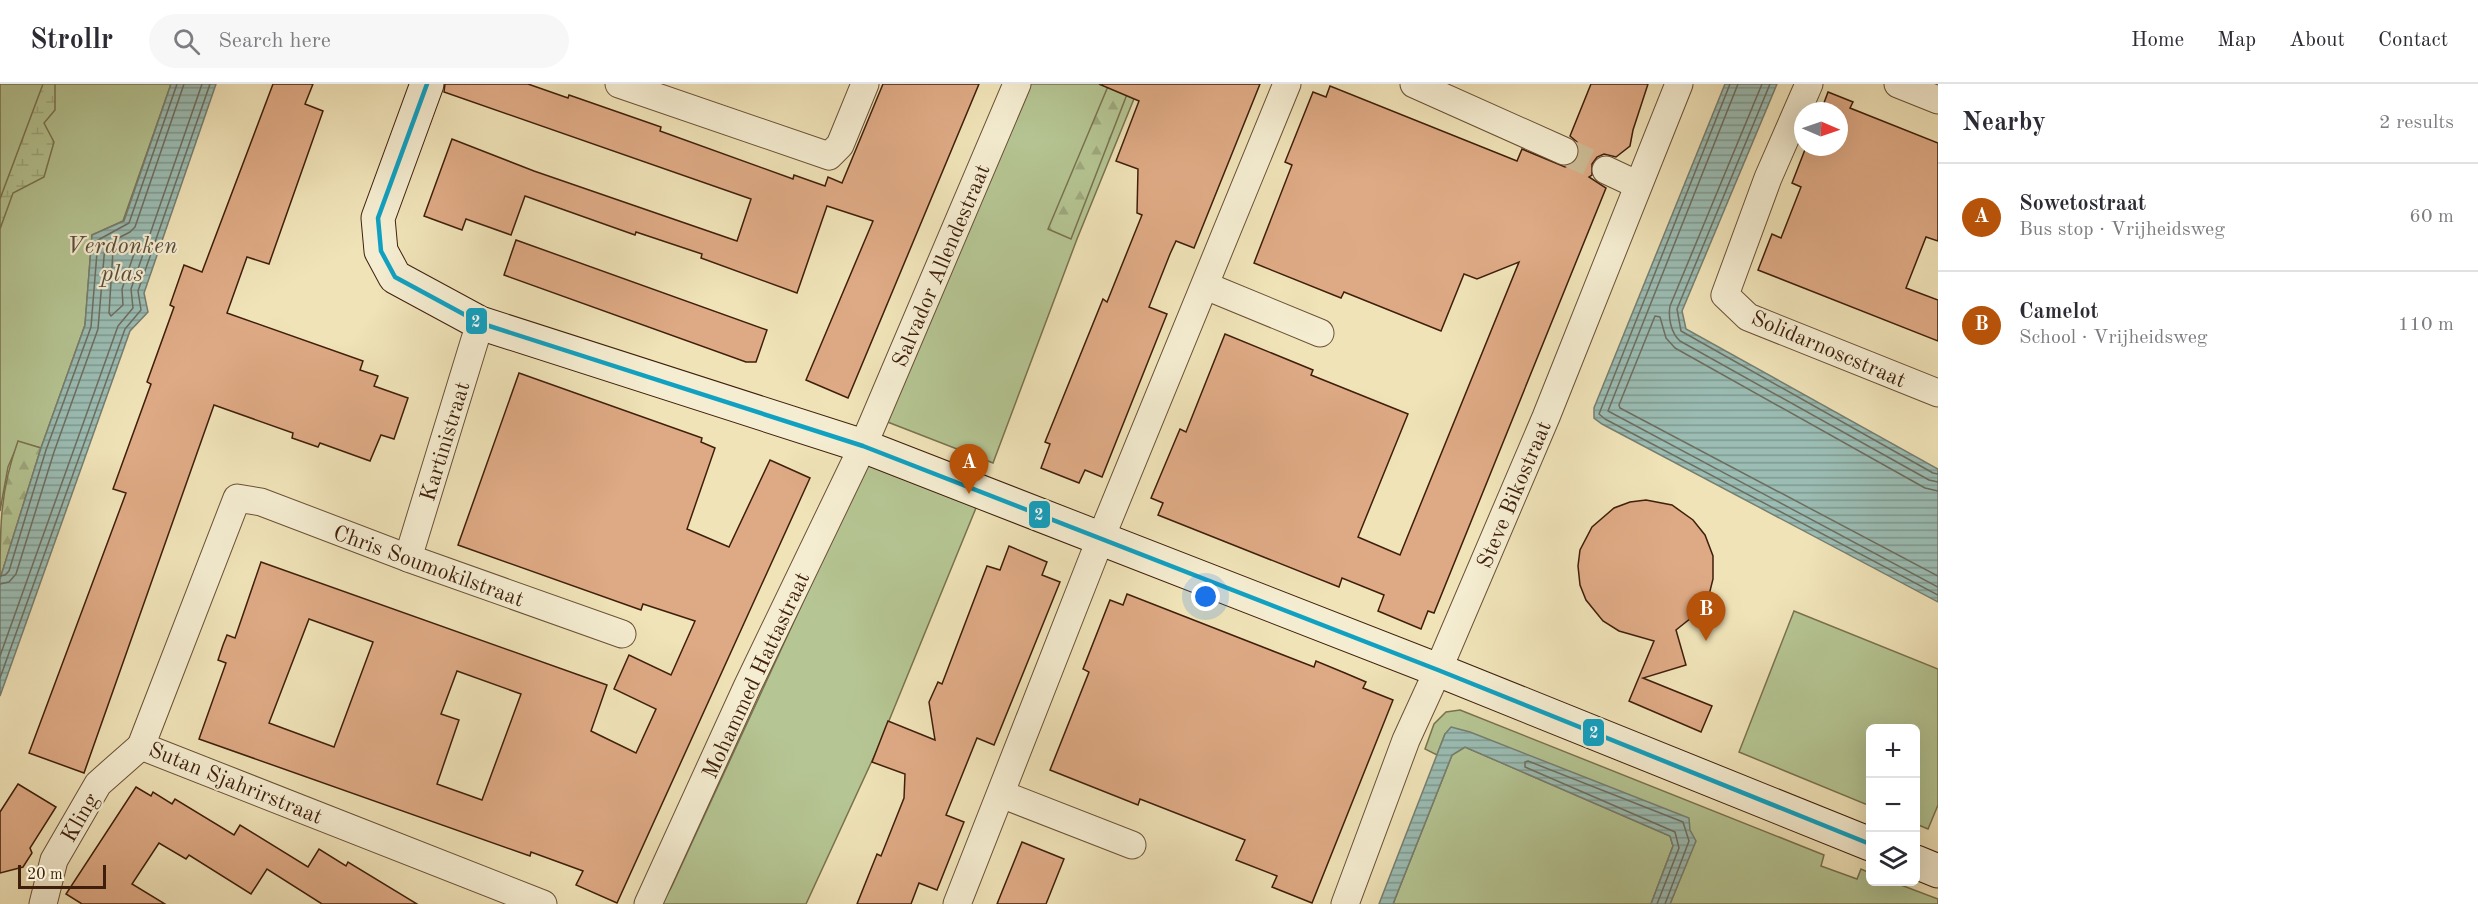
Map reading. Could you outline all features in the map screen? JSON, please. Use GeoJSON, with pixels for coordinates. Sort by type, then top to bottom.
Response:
{"type":"FeatureCollection","features":[{"type":"Feature","properties":{"kind":"street"},"geometry":{"type":"LineString","coordinates":[[427,84],[378,218],[381,251],[395,277],[480,323],[863,446],[1438,670],[1866,841]]}},
{"type":"Feature","properties":{"kind":"street"},"geometry":{"type":"LineString","coordinates":[[619,84],[829,156],[840,145],[865,84]]}},
{"type":"Feature","properties":{"kind":"street","name":"Salvador Allendestraat"},"geometry":{"type":"LineString","coordinates":[[863,446],[1017,84]]}},
{"type":"Feature","properties":{"kind":"street"},"geometry":{"type":"LineString","coordinates":[[957,904],[1100,540],[1287,84]]}},
{"type":"Feature","properties":{"kind":"street"},"geometry":{"type":"LineString","coordinates":[[1414,84],[1563,151]]}},
{"type":"Feature","properties":{"kind":"street","name":"Steve Bikostraat"},"geometry":{"type":"LineString","coordinates":[[1346,904],[1406,740],[1546,417],[1679,84]]}},
{"type":"Feature","properties":{"kind":"street","name":"Solidarnoscstraat"},"geometry":{"type":"LineString","coordinates":[[1809,84],[1768,178],[1725,295],[1748,317],[1938,393]]}},
{"type":"Feature","properties":{"kind":"street"},"geometry":{"type":"LineString","coordinates":[[1898,84],[1938,100]]}},
{"type":"Feature","properties":{"kind":"street"},"geometry":{"type":"LineString","coordinates":[[1606,170],[1638,185]]}},
{"type":"Feature","properties":{"kind":"street"},"geometry":{"type":"LineString","coordinates":[[1206,286],[1320,333]]}},
{"type":"Feature","properties":{"kind":"street","name":"Kartinistraat"},"geometry":{"type":"LineString","coordinates":[[408,558],[480,323]]}},
{"type":"Feature","properties":{"kind":"street","name":"Mohammed Hattastraat"},"geometry":{"type":"LineString","coordinates":[[648,904],[747,687],[863,446]]}},
{"type":"Feature","properties":{"kind":"street","name":"Chris Soumokilstraat"},"geometry":{"type":"LineString","coordinates":[[237,498],[261,502],[408,558],[622,634]]}},
{"type":"Feature","properties":{"kind":"street","name":"Sutan Sjahrirstraat"},"geometry":{"type":"LineString","coordinates":[[237,498],[141,746],[541,904]]}},
{"type":"Feature","properties":{"kind":"street","name":"Kling"},"geometry":{"type":"LineString","coordinates":[[43,904],[54,860],[98,784],[141,746]]}},
{"type":"Feature","properties":{"kind":"street"},"geometry":{"type":"LineString","coordinates":[[1001,794],[1132,845]]}},
{"type":"Feature","properties":{"kind":"street"},"geometry":{"type":"LineString","coordinates":[[1920,864],[1938,871]]}},
{"type":"Feature","properties":{"kind":"green space"},"geometry":{"type":"Polygon","coordinates":[[[0,84],[171,84],[123,221],[92,235],[85,325],[41,448],[19,442],[8,467],[0,511],[0,84]]]}},
{"type":"Feature","properties":{"kind":"green space"},"geometry":{"type":"Polygon","coordinates":[[[43,84],[55,84],[55,110],[44,123],[54,142],[44,177],[13,193],[0,229],[0,199],[43,84]]]}},
{"type":"Feature","properties":{"kind":"green space"},"geometry":{"type":"Polygon","coordinates":[[[1029,84],[1140,84],[1077,239],[993,463],[885,421],[1029,84]]]}},
{"type":"Feature","properties":{"kind":"green space"},"geometry":{"type":"Polygon","coordinates":[[[1109,84],[1131,84],[1071,239],[1048,229],[1109,84]]]}},
{"type":"Feature","properties":{"kind":"green space"},"geometry":{"type":"Polygon","coordinates":[[[18,441],[41,448],[0,579],[4,493],[18,441]]]}},
{"type":"Feature","properties":{"kind":"green space"},"geometry":{"type":"Polygon","coordinates":[[[868,461],[978,503],[877,750],[806,904],[661,904],[671,888],[868,461]]]}},
{"type":"Feature","properties":{"kind":"green space"},"geometry":{"type":"Polygon","coordinates":[[[1794,611],[1938,669],[1938,805],[1928,829],[1920,826],[1920,724],[1866,724],[1866,804],[1739,752],[1794,611]]]}},
{"type":"Feature","properties":{"kind":"green space"},"geometry":{"type":"Polygon","coordinates":[[[1460,710],[1824,855],[1821,866],[1857,879],[1861,869],[1866,871],[1866,886],[1904,886],[1938,899],[1938,904],[1670,904],[1695,841],[1445,734],[1437,755],[1425,749],[1434,724],[1446,712],[1460,710]]]}},
{"type":"Feature","properties":{"kind":"green space"},"geometry":{"type":"Polygon","coordinates":[[[1465,747],[1670,836],[1673,846],[1651,904],[1393,904],[1452,755],[1465,747]]]}},
{"type":"Feature","properties":{"kind":"water","name":"Verdonken plas"},"geometry":{"type":"Polygon","coordinates":[[[171,84],[216,84],[144,293],[148,312],[130,331],[0,696],[0,579],[41,448],[85,325],[92,235],[124,221],[171,84]]]}},
{"type":"Feature","properties":{"kind":"water"},"geometry":{"type":"Polygon","coordinates":[[[1725,84],[1777,84],[1682,311],[1686,329],[1938,469],[1938,602],[1594,418],[1594,408],[1725,84]]]}},
{"type":"Feature","properties":{"kind":"water"},"geometry":{"type":"Polygon","coordinates":[[[1451,727],[1470,732],[1689,818],[1690,830],[1696,841],[1670,904],[1651,904],[1673,846],[1670,836],[1465,747],[1452,755],[1393,904],[1379,904],[1445,734],[1451,727]]]}},
{"type":"Feature","properties":{"kind":"building"},"geometry":{"type":"Polygon","coordinates":[[[273,84],[313,84],[305,104],[323,111],[269,264],[247,257],[227,313],[363,361],[360,370],[378,376],[374,386],[408,398],[394,439],[381,435],[370,461],[320,443],[318,447],[292,438],[293,433],[214,405],[84,773],[29,753],[126,493],[113,489],[151,384],[147,382],[174,307],[170,305],[184,265],[202,272],[273,84]]]}},
{"type":"Feature","properties":{"kind":"building"},"geometry":{"type":"Polygon","coordinates":[[[445,84],[528,84],[568,98],[569,95],[661,127],[660,131],[793,179],[794,175],[825,186],[828,177],[842,183],[883,84],[979,84],[848,398],[806,380],[873,221],[827,206],[797,293],[701,258],[702,254],[636,232],[635,235],[525,196],[511,235],[466,219],[462,230],[424,216],[452,139],[534,171],[737,241],[751,199],[444,92],[445,84]]]}},
{"type":"Feature","properties":{"kind":"building"},"geometry":{"type":"Polygon","coordinates":[[[1099,84],[1260,84],[1194,248],[1176,241],[1170,254],[1149,307],[1167,314],[1102,477],[1085,470],[1079,483],[1041,468],[1050,444],[1045,442],[1103,299],[1107,302],[1142,215],[1137,213],[1138,169],[1116,161],[1139,101],[1099,84]]]}},
{"type":"Feature","properties":{"kind":"building"},"geometry":{"type":"Polygon","coordinates":[[[1591,84],[1648,84],[1630,146],[1616,157],[1604,154],[1597,157],[1592,164],[1592,175],[1589,177],[1606,188],[1434,613],[1428,611],[1421,629],[1378,611],[1384,595],[1342,578],[1339,587],[1158,515],[1163,503],[1151,498],[1180,429],[1186,432],[1225,334],[1313,370],[1311,375],[1408,414],[1358,537],[1400,555],[1519,262],[1477,279],[1464,274],[1441,331],[1344,292],[1341,298],[1254,263],[1292,165],[1285,162],[1313,92],[1326,97],[1330,86],[1517,161],[1522,149],[1565,167],[1573,164],[1579,157],[1580,149],[1577,142],[1570,136],[1591,84]]]}},
{"type":"Feature","properties":{"kind":"building"},"geometry":{"type":"Polygon","coordinates":[[[1828,92],[1853,102],[1850,108],[1938,143],[1938,241],[1926,237],[1906,288],[1938,300],[1938,341],[1758,270],[1772,234],[1781,238],[1801,187],[1792,183],[1802,156],[1848,156],[1848,102],[1824,102],[1828,92]]]}},
{"type":"Feature","properties":{"kind":"building"},"geometry":{"type":"Polygon","coordinates":[[[516,240],[767,330],[756,362],[746,362],[504,275],[516,240]]]}},
{"type":"Feature","properties":{"kind":"building"},"geometry":{"type":"Polygon","coordinates":[[[519,373],[702,438],[701,442],[715,448],[687,529],[729,547],[770,460],[810,478],[617,903],[576,885],[583,871],[531,852],[530,856],[199,739],[226,663],[218,660],[223,645],[227,635],[235,638],[261,562],[607,685],[591,731],[636,753],[656,709],[614,689],[629,655],[671,675],[695,621],[643,604],[641,610],[458,545],[519,373]],[[309,619],[269,723],[334,747],[373,642],[309,619]],[[457,671],[441,714],[459,720],[437,784],[482,800],[521,694],[457,671]]]}},
{"type":"Feature","properties":{"kind":"building"},"geometry":{"type":"Polygon","coordinates":[[[1646,500],[1672,505],[1693,520],[1705,535],[1713,556],[1713,579],[1709,595],[1696,614],[1676,630],[1686,665],[1643,678],[1712,706],[1701,732],[1629,701],[1654,641],[1619,631],[1603,621],[1586,600],[1580,585],[1578,566],[1580,550],[1592,527],[1614,508],[1630,502],[1646,500]]]}},
{"type":"Feature","properties":{"kind":"building"},"geometry":{"type":"Polygon","coordinates":[[[1009,546],[1047,562],[1042,575],[1060,582],[994,745],[977,738],[946,815],[964,822],[937,890],[919,883],[911,904],[857,904],[877,854],[881,856],[904,798],[905,774],[872,762],[888,721],[935,740],[929,702],[938,682],[942,684],[987,566],[1000,570],[1009,546]]]}},
{"type":"Feature","properties":{"kind":"building"},"geometry":{"type":"Polygon","coordinates":[[[1127,594],[1314,667],[1316,661],[1366,682],[1363,688],[1393,700],[1312,903],[1272,887],[1277,876],[1236,860],[1245,840],[1140,799],[1138,805],[1050,770],[1089,672],[1083,669],[1110,600],[1123,605],[1127,594]]]}},
{"type":"Feature","properties":{"kind":"building"},"geometry":{"type":"Polygon","coordinates":[[[18,784],[56,807],[30,848],[32,853],[23,867],[0,873],[0,812],[18,784]]]}},
{"type":"Feature","properties":{"kind":"building"},"geometry":{"type":"Polygon","coordinates":[[[136,787],[151,796],[153,792],[172,804],[175,799],[234,835],[240,825],[308,867],[319,849],[346,866],[348,862],[417,904],[322,904],[267,869],[251,894],[189,855],[186,859],[159,843],[132,884],[165,904],[82,904],[66,894],[136,787]]]}},
{"type":"Feature","properties":{"kind":"building"},"geometry":{"type":"Polygon","coordinates":[[[1022,842],[1064,859],[1046,904],[997,904],[1022,842]]]}},
{"type":"Feature","properties":{"kind":"tunnel"},"geometry":{"type":"LineString","coordinates":[[1564,151],[1606,170]]}},
{"type":"Feature","properties":{"kind":"transit line","name":"2"},"geometry":{"type":"LineString","coordinates":[[427,84],[378,218],[381,251],[395,277],[480,323],[863,446],[1438,670],[1866,842]]}},
{"type":"Feature","properties":{"kind":"place","name":"Sowetostraat"},"geometry":{"type":"Point","coordinates":[969,494]}},
{"type":"Feature","properties":{"kind":"place","name":"Camelot"},"geometry":{"type":"Point","coordinates":[1706,641]}}]}
